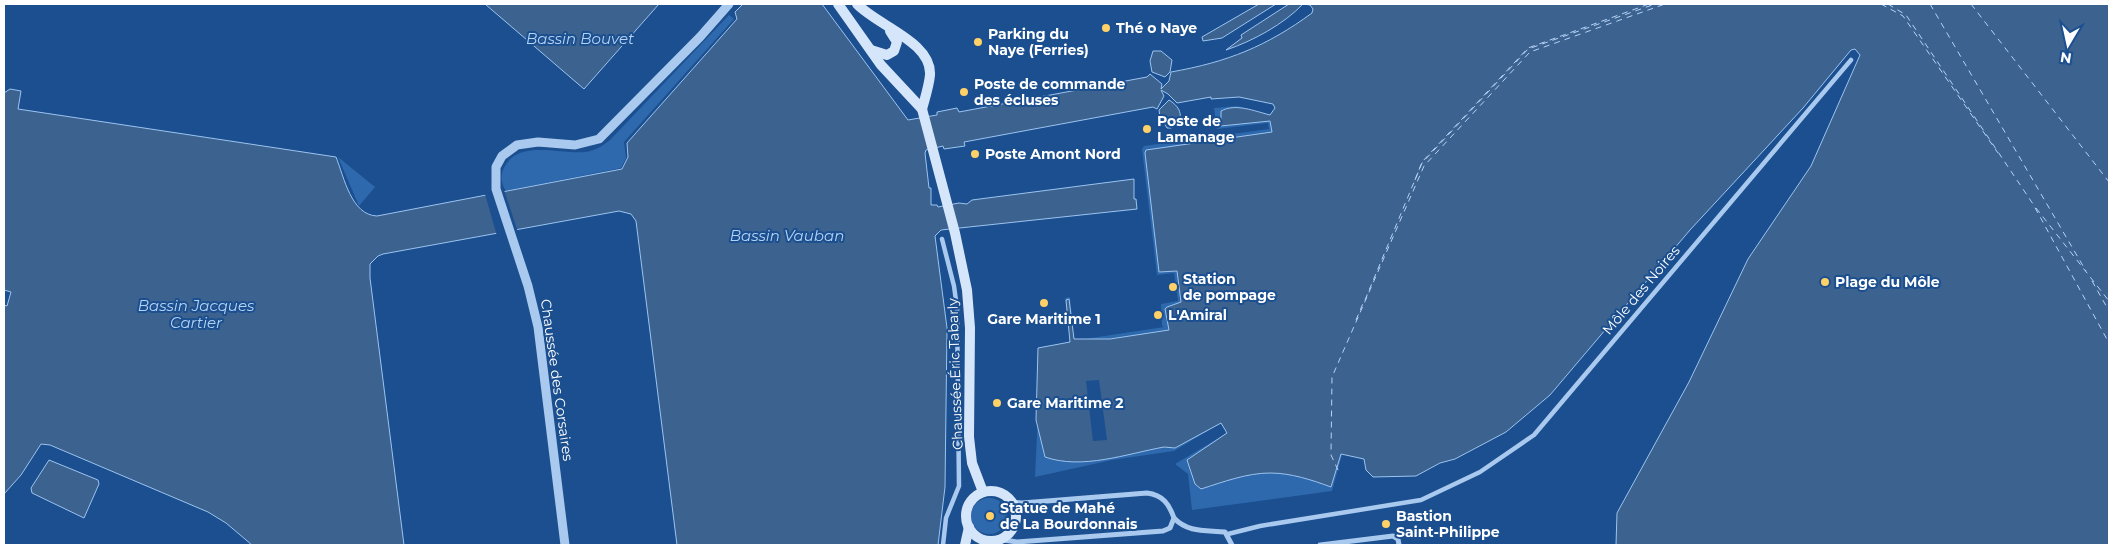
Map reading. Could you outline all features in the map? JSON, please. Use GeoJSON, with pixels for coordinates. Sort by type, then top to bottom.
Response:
{"type":"FeatureCollection","features":[{"type":"Feature","properties":{"kind":"main road"},"geometry":{"type":"LineString","coordinates":[[838,4],[889,75],[922,109]]}},
{"type":"Feature","properties":{"kind":"main road","name":"Chaussée Éric Tabarly"},"geometry":{"type":"LineString","coordinates":[[857,4],[888,28],[913,42],[922,51],[930,73],[922,109],[954,233],[969,308],[969,437],[972,463],[983,492]]}},
{"type":"Feature","properties":{"kind":"main road"},"geometry":{"type":"LineString","coordinates":[[870,50],[882,55],[894,51],[896,39],[888,28]]}},
{"type":"Feature","properties":{"kind":"main road"},"geometry":{"type":"LineString","coordinates":[[983,492],[998,492],[1011,502],[1016,514],[1014,525],[1007,534],[997,540],[982,539],[966,545],[969,527],[967,519],[968,507],[976,496],[983,492]]}},
{"type":"Feature","properties":{"kind":"main road"},"geometry":{"type":"LineString","coordinates":[[969,527],[982,539]]}},
{"type":"Feature","properties":{"kind":"street","name":"Chaussée des Corsaires"},"geometry":{"type":"LineString","coordinates":[[565,545],[538,327],[528,286],[496,189],[495,173],[498,161],[506,152],[518,145],[538,142],[576,145],[600,139],[700,37],[729,4]]}},
{"type":"Feature","properties":{"kind":"street","name":"Môle des Noires"},"geometry":{"type":"LineString","coordinates":[[1228,534],[1260,526],[1421,500],[1480,472],[1534,435],[1851,60]]}},
{"type":"Feature","properties":{"kind":"street"},"geometry":{"type":"LineString","coordinates":[[942,239],[954,286],[958,333],[958,486],[946,518],[942,545]]}},
{"type":"Feature","properties":{"kind":"street"},"geometry":{"type":"LineString","coordinates":[[1011,502],[1022,503],[1147,493],[1160,496],[1182,527],[1228,534],[1232,545]]}},
{"type":"Feature","properties":{"kind":"street"},"geometry":{"type":"LineString","coordinates":[[997,540],[1017,542],[1163,532],[1170,528],[1174,518]]}},
{"type":"Feature","properties":{"kind":"street"},"geometry":{"type":"LineString","coordinates":[[1320,545],[1393,536],[1398,539],[1399,545]]}},
{"type":"Feature","properties":{"kind":"shaded area"},"geometry":{"type":"Polygon","coordinates":[[[729,15],[734,19],[624,142],[626,158],[621,168],[506,191],[502,181],[503,170],[509,160],[518,154],[540,150],[585,152],[595,149],[610,140],[729,15]]]}},
{"type":"Feature","properties":{"kind":"shaded area"},"geometry":{"type":"Polygon","coordinates":[[[1237,106],[1269,115],[1281,114],[1225,418],[1327,448],[1342,455],[1332,491],[1192,510],[1188,474],[1175,464],[1227,433],[1221,423],[1174,451],[1112,460],[1035,477],[1041,350],[1071,343],[1065,298],[1070,297],[1074,339],[1078,340],[1164,327],[1162,326],[1161,304],[1178,301],[1174,273],[1157,275],[1142,149],[1144,146],[1269,129],[1268,123],[1217,129],[1214,108],[1237,106]]]}},
{"type":"Feature","properties":{"kind":"shaded area"},"geometry":{"type":"Polygon","coordinates":[[[338,157],[375,187],[359,206],[338,157]]]}},
{"type":"Feature","properties":{"kind":"shaded area"},"geometry":{"type":"Polygon","coordinates":[[[989,498],[996,499],[1002,503],[1006,509],[1006,523],[1002,529],[996,533],[989,534],[982,533],[976,529],[972,523],[971,516],[972,509],[976,503],[982,499],[989,498]]]}},
{"type":"Feature","properties":{"kind":"water","name":"Bassin Bouvet"},"geometry":{"type":"Polygon","coordinates":[[[485,4],[659,4],[584,89],[485,4]]]}},
{"type":"Feature","properties":{"kind":"water"},"geometry":{"type":"Polygon","coordinates":[[[743,4],[822,4],[908,120],[937,115],[937,112],[957,108],[959,112],[1147,77],[1150,74],[1162,84],[1161,89],[1169,81],[1171,72],[1229,58],[1279,35],[1312,13],[1313,9],[1310,5],[1303,4],[2109,4],[2109,545],[1616,545],[1617,513],[1689,382],[1748,259],[1811,166],[1860,55],[1855,49],[1851,50],[1803,108],[1690,230],[1550,395],[1506,432],[1455,459],[1440,463],[1416,476],[1373,477],[1366,470],[1364,459],[1341,454],[1331,487],[1294,476],[1278,473],[1261,473],[1201,489],[1195,484],[1187,460],[1227,433],[1221,423],[1175,448],[1164,447],[1119,457],[1089,461],[1059,461],[1045,457],[1036,420],[1038,348],[1070,342],[1066,300],[1069,299],[1074,339],[1110,339],[1169,330],[1165,309],[1181,302],[1177,271],[1159,272],[1146,150],[1272,132],[1270,121],[1221,126],[1221,111],[1239,108],[1270,115],[1275,108],[1273,104],[1239,97],[1211,99],[1211,97],[1177,103],[1161,90],[1164,96],[1157,109],[1153,107],[964,142],[965,146],[944,149],[943,146],[926,150],[929,188],[931,188],[931,205],[937,205],[938,207],[959,203],[967,204],[972,200],[1134,179],[1134,199],[1136,199],[1137,209],[941,230],[935,236],[947,328],[945,487],[938,545],[677,545],[636,221],[631,214],[619,211],[383,254],[370,264],[370,278],[404,545],[252,545],[226,523],[208,512],[50,445],[41,444],[21,475],[4,494],[4,305],[7,306],[11,292],[4,290],[4,93],[10,89],[21,91],[18,109],[336,157],[355,202],[368,214],[377,216],[622,169],[628,157],[627,143],[737,19],[735,12],[743,4]]]}},
{"type":"Feature","properties":{"kind":"water"},"geometry":{"type":"Polygon","coordinates":[[[1259,4],[1276,4],[1222,38],[1203,41],[1202,37],[1259,4]]]}},
{"type":"Feature","properties":{"kind":"water"},"geometry":{"type":"Polygon","coordinates":[[[1289,4],[1303,4],[1268,31],[1226,50],[1242,38],[1241,35],[1289,4]]]}},
{"type":"Feature","properties":{"kind":"water"},"geometry":{"type":"Polygon","coordinates":[[[1153,51],[1161,51],[1172,60],[1170,72],[1165,77],[1152,72],[1150,61],[1153,51]]]}},
{"type":"Feature","properties":{"kind":"water"},"geometry":{"type":"Polygon","coordinates":[[[1169,100],[1179,110],[1180,117],[1176,125],[1167,128],[1160,117],[1159,110],[1169,100]]]}},
{"type":"Feature","properties":{"kind":"water"},"geometry":{"type":"Polygon","coordinates":[[[49,460],[98,480],[99,484],[84,518],[32,493],[31,488],[49,460]]]}},
{"type":"Feature","properties":{"kind":"pier"},"geometry":{"type":"Polygon","coordinates":[[[504,190],[518,232],[497,236],[485,194],[504,190]]]}},
{"type":"Feature","properties":{"kind":"pier"},"geometry":{"type":"Polygon","coordinates":[[[1099,380],[1107,440],[1093,441],[1086,381],[1099,380]]]}},
{"type":"Feature","properties":{"kind":"ferry route"},"geometry":{"type":"LineString","coordinates":[[1415,180],[1422,162],[1528,48],[1649,4]]}},
{"type":"Feature","properties":{"kind":"ferry route"},"geometry":{"type":"LineString","coordinates":[[1365,300],[1422,163],[1528,49],[1655,4]]}},
{"type":"Feature","properties":{"kind":"ferry route"},"geometry":{"type":"LineString","coordinates":[[1338,470],[1331,455],[1332,377],[1424,166],[1530,52],[1665,4]]}},
{"type":"Feature","properties":{"kind":"ferry route"},"geometry":{"type":"LineString","coordinates":[[1881,4],[1903,16],[1998,153]]}},
{"type":"Feature","properties":{"kind":"ferry route"},"geometry":{"type":"LineString","coordinates":[[1888,4],[1906,15],[2033,204],[2109,343]]}},
{"type":"Feature","properties":{"kind":"ferry route"},"geometry":{"type":"LineString","coordinates":[[1930,4],[2086,271]]}},
{"type":"Feature","properties":{"kind":"ferry route"},"geometry":{"type":"LineString","coordinates":[[1971,4],[2109,182]]}},
{"type":"Feature","properties":{"kind":"ferry route"},"geometry":{"type":"LineString","coordinates":[[2036,208],[2109,301]]}},
{"type":"Feature","properties":{"kind":"ferry route"},"geometry":{"type":"LineString","coordinates":[[2092,281],[2109,311]]}},
{"type":"Feature","properties":{"kind":"ferry route"},"geometry":{"type":"LineString","coordinates":[[1356,320],[1364,301]]}},
{"type":"Feature","properties":{"kind":"place","name":"Thé o Naye"},"geometry":{"type":"Point","coordinates":[1106,28]}},
{"type":"Feature","properties":{"kind":"place","name":"Parking du Naye (Ferries)"},"geometry":{"type":"Point","coordinates":[978,42]}},
{"type":"Feature","properties":{"kind":"place","name":"Poste de commande des écluses"},"geometry":{"type":"Point","coordinates":[964,92]}},
{"type":"Feature","properties":{"kind":"place","name":"Poste de Lamanage"},"geometry":{"type":"Point","coordinates":[1147,129]}},
{"type":"Feature","properties":{"kind":"place","name":"Poste Amont Nord"},"geometry":{"type":"Point","coordinates":[975,154]}},
{"type":"Feature","properties":{"kind":"place","name":"Plage du Môle"},"geometry":{"type":"Point","coordinates":[1825,282]}},
{"type":"Feature","properties":{"kind":"place","name":"Station de pompage"},"geometry":{"type":"Point","coordinates":[1173,287]}},
{"type":"Feature","properties":{"kind":"place","name":"Gare Maritime 1"},"geometry":{"type":"Point","coordinates":[1044,303]}},
{"type":"Feature","properties":{"kind":"place","name":"L'Amiral"},"geometry":{"type":"Point","coordinates":[1158,315]}},
{"type":"Feature","properties":{"kind":"place","name":"Gare Maritime 2"},"geometry":{"type":"Point","coordinates":[997,403]}},
{"type":"Feature","properties":{"kind":"place","name":"Statue de Mahé de La Bourdonnais"},"geometry":{"type":"Point","coordinates":[990,516]}},
{"type":"Feature","properties":{"kind":"place","name":"Bastion Saint-Philippe"},"geometry":{"type":"Point","coordinates":[1386,524]}},
{"type":"Feature","properties":{"kind":"water label","name":"Bassin Vauban"},"geometry":{"type":"Point","coordinates":[787,236]}},
{"type":"Feature","properties":{"kind":"water label","name":"Bassin Jacques Cartier"},"geometry":{"type":"Point","coordinates":[196,314]}}]}
